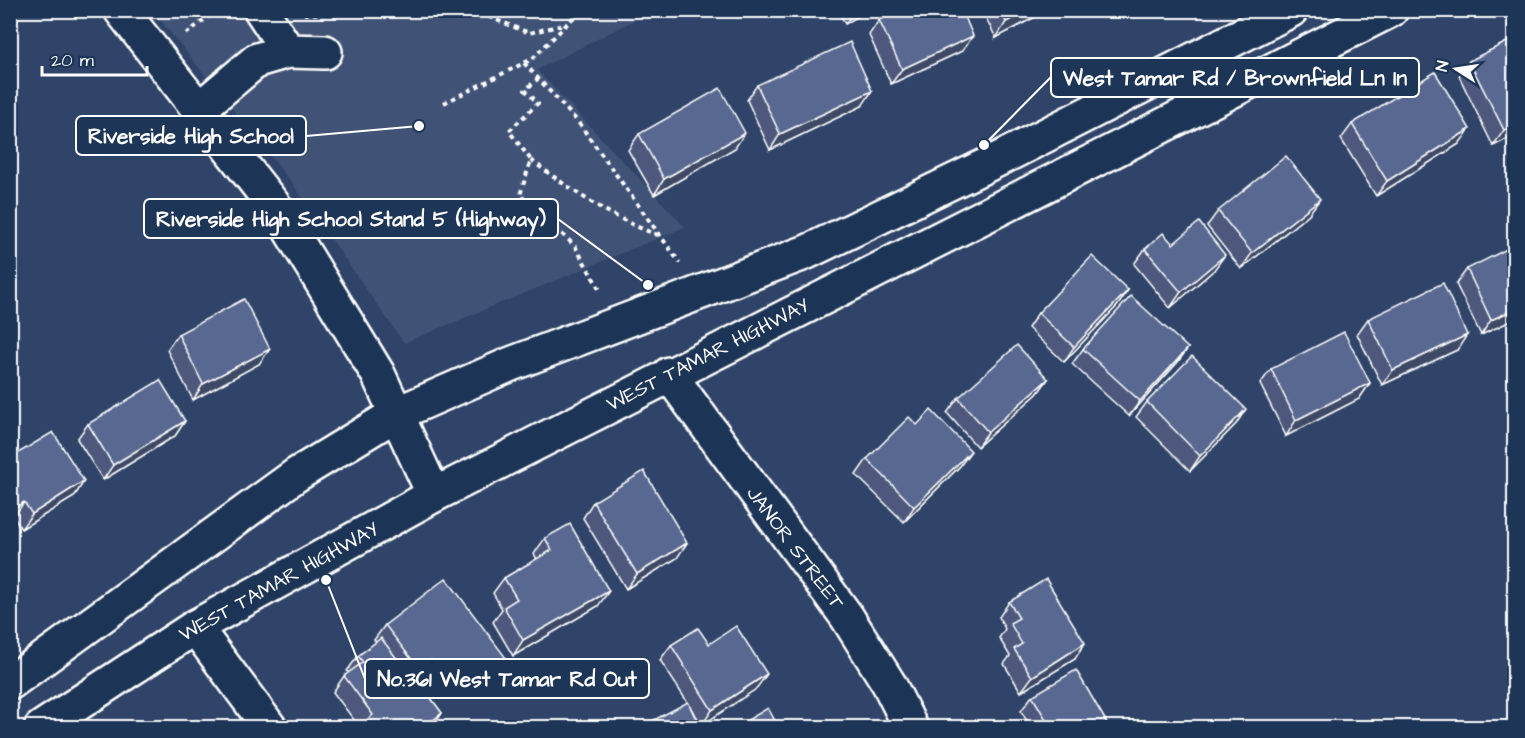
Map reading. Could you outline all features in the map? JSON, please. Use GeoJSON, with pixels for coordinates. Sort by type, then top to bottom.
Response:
{"type":"FeatureCollection","features":[{"type":"Feature","properties":{"kind":"main road"},"geometry":{"type":"LineString","coordinates":[[121,10],[279,212],[378,374],[434,495]]}},
{"type":"Feature","properties":{"kind":"main road"},"geometry":{"type":"LineString","coordinates":[[261,10],[288,51]]}},
{"type":"Feature","properties":{"kind":"main road"},"geometry":{"type":"LineString","coordinates":[[10,683],[296,475],[396,414],[511,364],[807,252],[995,161],[1291,10]]}},
{"type":"Feature","properties":{"kind":"main road","name":"WEST TAMAR HIGHWAY"},"geometry":{"type":"LineString","coordinates":[[41,728],[195,627],[434,495],[1391,10]]}},
{"type":"Feature","properties":{"kind":"main road"},"geometry":{"type":"LineString","coordinates":[[200,109],[257,60],[288,51],[325,52]]}},
{"type":"Feature","properties":{"kind":"main road","name":"JANOR STREET"},"geometry":{"type":"LineString","coordinates":[[669,375],[847,617],[889,684],[911,728]]}},
{"type":"Feature","properties":{"kind":"main road"},"geometry":{"type":"LineString","coordinates":[[195,627],[270,728]]}},
{"type":"Feature","properties":{"kind":"path"},"geometry":{"type":"LineString","coordinates":[[186,34],[217,10]]}},
{"type":"Feature","properties":{"kind":"path"},"geometry":{"type":"LineString","coordinates":[[296,14],[418,10]]}},
{"type":"Feature","properties":{"kind":"path"},"geometry":{"type":"LineString","coordinates":[[472,10],[529,33],[571,22]]}},
{"type":"Feature","properties":{"kind":"path"},"geometry":{"type":"LineString","coordinates":[[444,103],[532,59],[581,10]]}},
{"type":"Feature","properties":{"kind":"path"},"geometry":{"type":"LineString","coordinates":[[524,63],[610,162],[659,235],[702,292]]}},
{"type":"Feature","properties":{"kind":"path"},"geometry":{"type":"LineString","coordinates":[[539,78],[525,90],[538,103],[509,131],[531,160],[601,209],[634,226],[659,235]]}},
{"type":"Feature","properties":{"kind":"path"},"geometry":{"type":"LineString","coordinates":[[531,160],[520,195],[575,246],[600,290]]}},
{"type":"Feature","properties":{"kind":"shaded area"},"geometry":{"type":"Polygon","coordinates":[[[153,11],[652,11],[537,70],[685,227],[404,343],[292,183],[153,11]]]}},
{"type":"Feature","properties":{"kind":"building"},"geometry":{"type":"Polygon","coordinates":[[[899,10],[962,10],[973,36],[902,69],[879,20],[899,10]]]}},
{"type":"Feature","properties":{"kind":"building"},"geometry":{"type":"Polygon","coordinates":[[[1000,10],[1029,10],[1006,22],[1000,10]]]}},
{"type":"Feature","properties":{"kind":"building"},"geometry":{"type":"Polygon","coordinates":[[[1515,38],[1515,125],[1504,130],[1469,61],[1515,38]]]}},
{"type":"Feature","properties":{"kind":"building"},"geometry":{"type":"Polygon","coordinates":[[[850,42],[872,91],[780,134],[757,85],[850,42]]]}},
{"type":"Feature","properties":{"kind":"building"},"geometry":{"type":"Polygon","coordinates":[[[1435,72],[1470,129],[1387,181],[1352,124],[1435,72]]]}},
{"type":"Feature","properties":{"kind":"building"},"geometry":{"type":"Polygon","coordinates":[[[720,88],[745,133],[664,179],[639,134],[720,88]]]}},
{"type":"Feature","properties":{"kind":"building"},"geometry":{"type":"Polygon","coordinates":[[[1286,156],[1320,199],[1252,253],[1218,211],[1286,156]]]}},
{"type":"Feature","properties":{"kind":"building"},"geometry":{"type":"Polygon","coordinates":[[[1199,222],[1225,255],[1181,292],[1145,249],[1163,233],[1173,244],[1199,222]]]}},
{"type":"Feature","properties":{"kind":"building"},"geometry":{"type":"Polygon","coordinates":[[[1515,245],[1515,309],[1491,320],[1467,269],[1515,245]]]}},
{"type":"Feature","properties":{"kind":"building"},"geometry":{"type":"Polygon","coordinates":[[[1092,256],[1128,290],[1074,347],[1038,313],[1092,256]]]}},
{"type":"Feature","properties":{"kind":"building"},"geometry":{"type":"Polygon","coordinates":[[[1443,283],[1467,335],[1393,370],[1368,319],[1443,283]]]}},
{"type":"Feature","properties":{"kind":"building"},"geometry":{"type":"Polygon","coordinates":[[[1131,296],[1188,348],[1140,401],[1083,349],[1131,296]]]}},
{"type":"Feature","properties":{"kind":"building"},"geometry":{"type":"Polygon","coordinates":[[[244,299],[270,349],[203,384],[178,334],[244,299]]]}},
{"type":"Feature","properties":{"kind":"building"},"geometry":{"type":"Polygon","coordinates":[[[1344,332],[1370,383],[1296,420],[1271,369],[1344,332]]]}},
{"type":"Feature","properties":{"kind":"building"},"geometry":{"type":"Polygon","coordinates":[[[1017,345],[1048,379],[988,432],[958,398],[1017,345]]]}},
{"type":"Feature","properties":{"kind":"building"},"geometry":{"type":"Polygon","coordinates":[[[1192,356],[1246,409],[1200,456],[1147,402],[1192,356]]]}},
{"type":"Feature","properties":{"kind":"building"},"geometry":{"type":"Polygon","coordinates":[[[160,380],[185,421],[113,465],[88,424],[160,380]]]}},
{"type":"Feature","properties":{"kind":"building"},"geometry":{"type":"Polygon","coordinates":[[[931,410],[971,451],[914,507],[867,459],[909,417],[917,425],[931,410]]]}},
{"type":"Feature","properties":{"kind":"building"},"geometry":{"type":"Polygon","coordinates":[[[53,432],[84,481],[32,514],[24,502],[10,511],[10,458],[53,432]]]}},
{"type":"Feature","properties":{"kind":"building"},"geometry":{"type":"Polygon","coordinates":[[[644,471],[687,543],[637,574],[593,502],[644,471]]]}},
{"type":"Feature","properties":{"kind":"building"},"geometry":{"type":"Polygon","coordinates":[[[570,524],[609,591],[523,640],[504,607],[517,599],[504,578],[552,550],[545,538],[570,524]]]}},
{"type":"Feature","properties":{"kind":"building"},"geometry":{"type":"Polygon","coordinates":[[[446,578],[509,662],[484,681],[473,666],[462,675],[453,662],[440,672],[431,660],[419,669],[385,625],[446,578]]]}},
{"type":"Feature","properties":{"kind":"building"},"geometry":{"type":"Polygon","coordinates":[[[1046,579],[1085,643],[1032,677],[1014,649],[1022,644],[1010,623],[1019,618],[1009,602],[1046,579]]]}},
{"type":"Feature","properties":{"kind":"building"},"geometry":{"type":"Polygon","coordinates":[[[736,626],[767,674],[712,710],[671,645],[698,628],[709,644],[736,626]]]}},
{"type":"Feature","properties":{"kind":"building"},"geometry":{"type":"Polygon","coordinates":[[[381,638],[401,664],[404,662],[442,713],[423,728],[372,728],[367,720],[373,715],[344,676],[363,662],[358,656],[381,638]]]}},
{"type":"Feature","properties":{"kind":"building"},"geometry":{"type":"Polygon","coordinates":[[[1076,670],[1110,728],[1051,728],[1032,696],[1076,670]]]}},
{"type":"Feature","properties":{"kind":"building"},"geometry":{"type":"Polygon","coordinates":[[[688,702],[700,728],[639,728],[688,702]]]}},
{"type":"Feature","properties":{"kind":"building"},"geometry":{"type":"Polygon","coordinates":[[[768,708],[779,728],[734,728],[768,708]]]}},
{"type":"Feature","properties":{"kind":"building"},"geometry":{"type":"Polygon","coordinates":[[[196,720],[203,728],[188,728],[196,720]]]}},
{"type":"Feature","properties":{"kind":"place","name":"Riverside High School"},"geometry":{"type":"Point","coordinates":[419,126]}},
{"type":"Feature","properties":{"kind":"place","name":"West Tamar Rd / Brownfield Ln In"},"geometry":{"type":"Point","coordinates":[984,145]}},
{"type":"Feature","properties":{"kind":"place","name":"Riverside High School Stand 5 (Highway)"},"geometry":{"type":"Point","coordinates":[648,285]}},
{"type":"Feature","properties":{"kind":"place","name":"No.361 West Tamar Rd Out"},"geometry":{"type":"Point","coordinates":[326,580]}}]}
